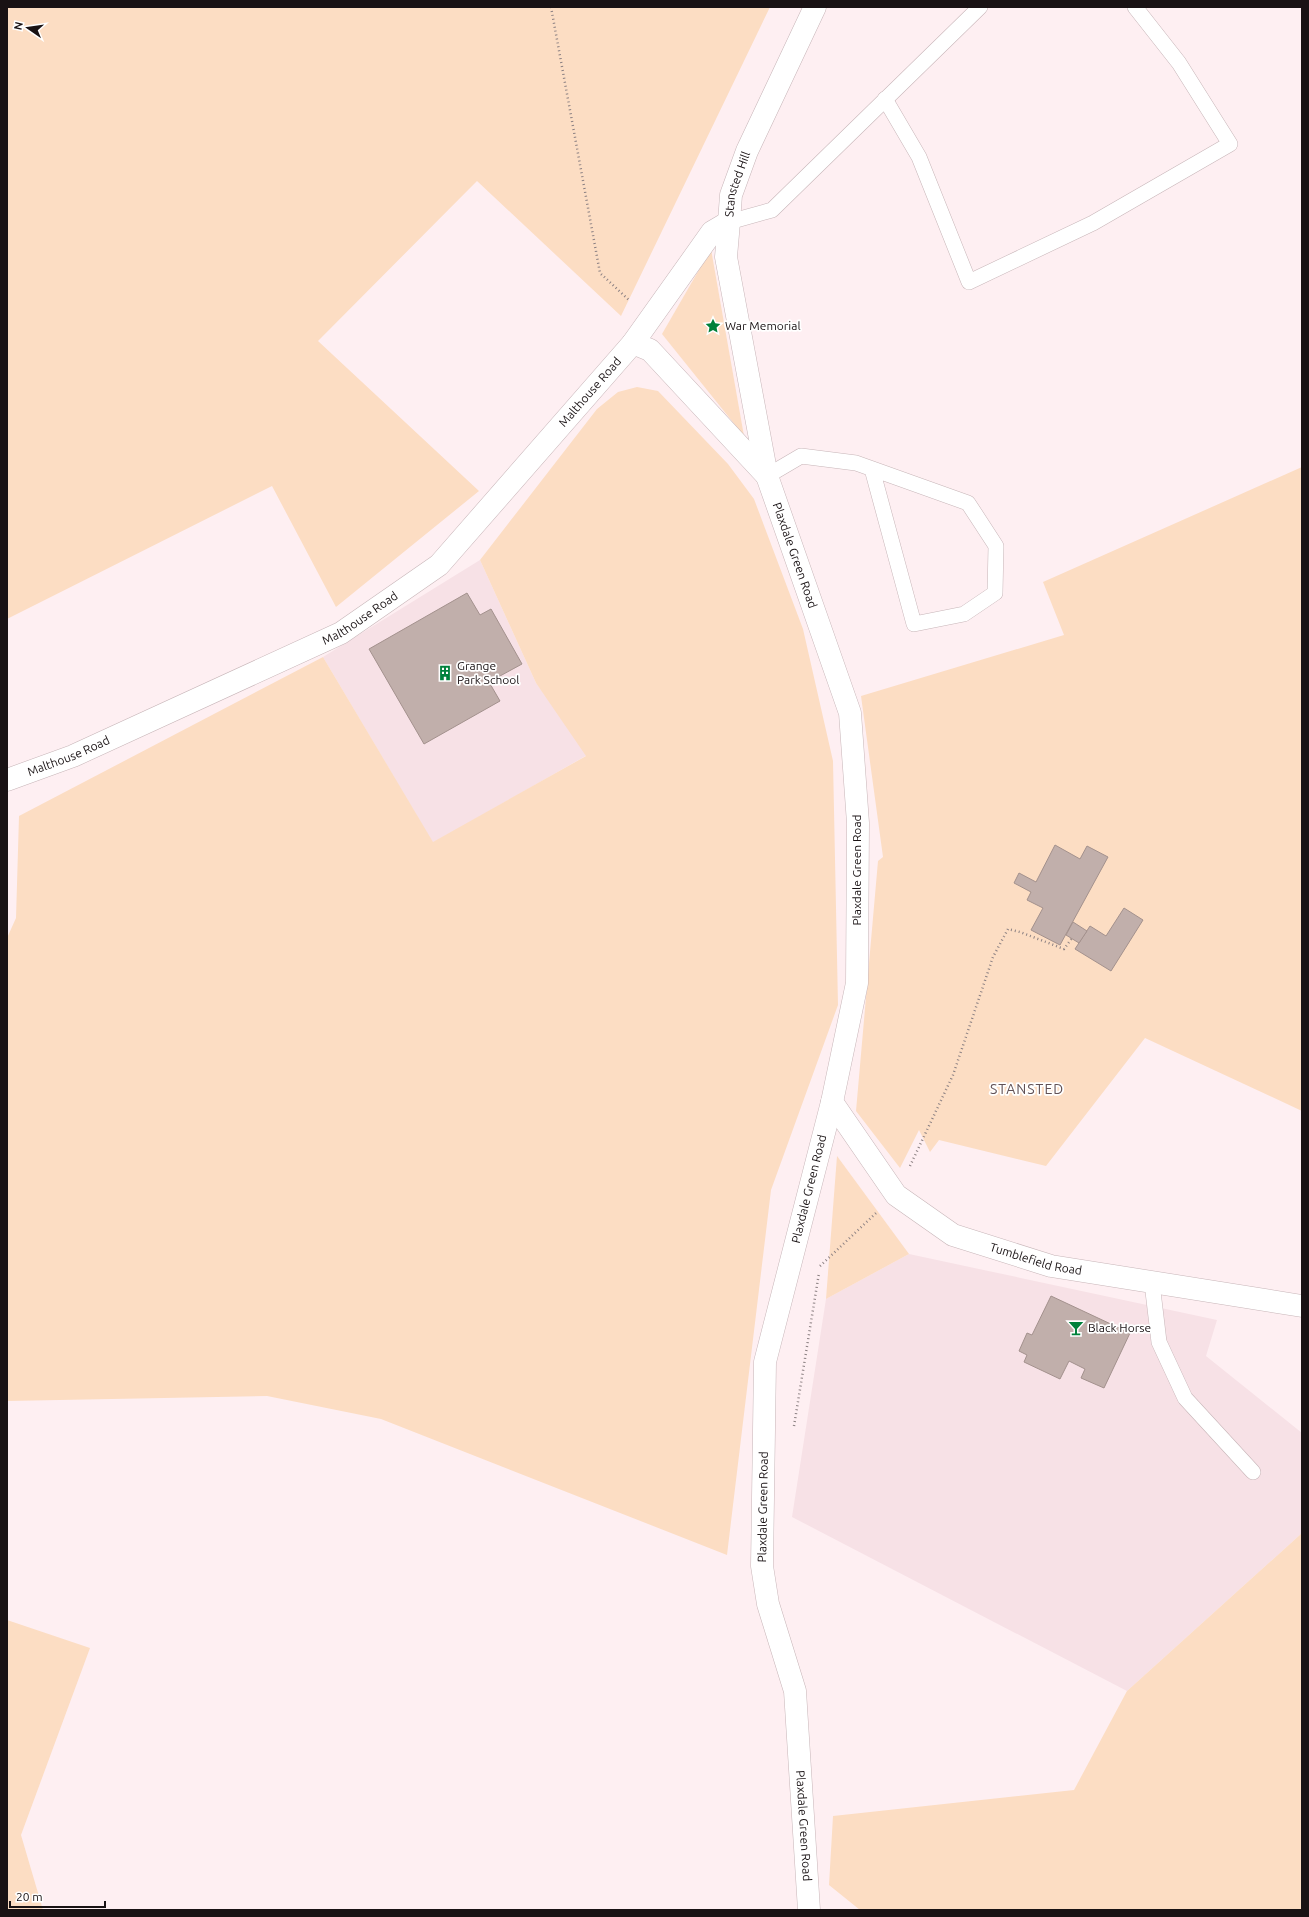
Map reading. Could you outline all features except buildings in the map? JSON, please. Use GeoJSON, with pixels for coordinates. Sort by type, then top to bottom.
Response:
{"type":"FeatureCollection","features":[{"type":"Feature","properties":{"kind":"street","name":"Stansted Hill"},"geometry":{"type":"LineString","coordinates":[[633,343],[649,318],[712,232],[729,222],[731,195],[747,151],[815,7]]}},
{"type":"Feature","properties":{"kind":"street","name":"Plaxdale Green Road"},"geometry":{"type":"LineString","coordinates":[[729,222],[726,256],[767,476],[850,713],[858,823],[857,983],[832,1102],[765,1362],[762,1566],[768,1604],[795,1691],[808,1910]]}},
{"type":"Feature","properties":{"kind":"street","name":"Plaxdale Green Road"},"geometry":{"type":"LineString","coordinates":[[633,343],[650,350],[767,476]]}},
{"type":"Feature","properties":{"kind":"street","name":"Malthouse Road"},"geometry":{"type":"LineString","coordinates":[[7,780],[73,756],[341,633],[439,565],[633,343]]}},
{"type":"Feature","properties":{"kind":"street","name":"Tumblefield Road"},"geometry":{"type":"LineString","coordinates":[[832,1102],[896,1195],[953,1235],[1051,1266],[1302,1306]]}},
{"type":"Feature","properties":{"kind":"lane"},"geometry":{"type":"LineString","coordinates":[[729,222],[772,210],[980,7]]}},
{"type":"Feature","properties":{"kind":"lane"},"geometry":{"type":"LineString","coordinates":[[885,99],[919,158],[969,282],[1093,223],[1230,144],[1179,63],[1135,7]]}},
{"type":"Feature","properties":{"kind":"lane"},"geometry":{"type":"LineString","coordinates":[[767,476],[801,456],[856,463],[968,503],[996,546],[995,593],[964,614],[914,624],[872,469]]}},
{"type":"Feature","properties":{"kind":"lane"},"geometry":{"type":"LineString","coordinates":[[1152,1282],[1159,1342],[1185,1398],[1253,1472]]}},
{"type":"Feature","properties":{"kind":"path"},"geometry":{"type":"LineString","coordinates":[[550,7],[600,272],[649,318]]}},
{"type":"Feature","properties":{"kind":"path"},"geometry":{"type":"LineString","coordinates":[[793,1428],[820,1265],[896,1195],[953,1075],[993,957],[1008,929],[1020,932],[1064,950],[1072,938]]}},
{"type":"Feature","properties":{"kind":"shaded area"},"geometry":{"type":"Polygon","coordinates":[[[7,7],[770,7],[621,316],[477,181],[318,341],[479,491],[336,607],[272,486],[7,619],[7,7]]]}},
{"type":"Feature","properties":{"kind":"shaded area"},"geometry":{"type":"Polygon","coordinates":[[[711,249],[744,436],[662,334],[711,249]]]}},
{"type":"Feature","properties":{"kind":"shaded area"},"geometry":{"type":"Polygon","coordinates":[[[637,387],[658,391],[728,464],[754,499],[803,629],[833,761],[838,1005],[771,1190],[727,1555],[381,1419],[267,1396],[7,1401],[7,938],[16,918],[19,816],[323,657],[433,842],[586,756],[536,683],[480,560],[597,409],[618,392],[637,387]]]}},
{"type":"Feature","properties":{"kind":"shaded area"},"geometry":{"type":"Polygon","coordinates":[[[1302,467],[1302,1111],[1145,1038],[1046,1166],[939,1140],[930,1152],[919,1130],[900,1168],[856,1111],[878,861],[883,857],[861,696],[1064,635],[1043,582],[1302,467]]]}},
{"type":"Feature","properties":{"kind":"shaded area"},"geometry":{"type":"Polygon","coordinates":[[[480,560],[536,683],[589,754],[433,843],[323,657],[480,560]]]}},
{"type":"Feature","properties":{"kind":"shaded area"},"geometry":{"type":"Polygon","coordinates":[[[837,1156],[909,1254],[826,1299],[837,1156]]]}},
{"type":"Feature","properties":{"kind":"shaded area"},"geometry":{"type":"Polygon","coordinates":[[[909,1254],[1217,1320],[1206,1356],[1302,1433],[1302,1533],[1127,1691],[792,1517],[826,1299],[909,1254]]]}},
{"type":"Feature","properties":{"kind":"shaded area"},"geometry":{"type":"Polygon","coordinates":[[[1302,1533],[1302,1910],[860,1910],[829,1885],[833,1816],[1074,1790],[1127,1691],[1302,1533]]]}},
{"type":"Feature","properties":{"kind":"shaded area"},"geometry":{"type":"Polygon","coordinates":[[[7,1620],[90,1648],[21,1835],[43,1910],[7,1910],[7,1620]]]}},
{"type":"Feature","properties":{"kind":"place","name":"War Memorial"},"geometry":{"type":"Point","coordinates":[713,326]}},
{"type":"Feature","properties":{"kind":"place","name":"Grange Park School"},"geometry":{"type":"Point","coordinates":[445,673]}},
{"type":"Feature","properties":{"kind":"place","name":"Black Horse"},"geometry":{"type":"Point","coordinates":[1076,1328]}},
{"type":"Feature","properties":{"kind":"district","name":"STANSTED"},"geometry":{"type":"Point","coordinates":[1027,1089]}}]}
